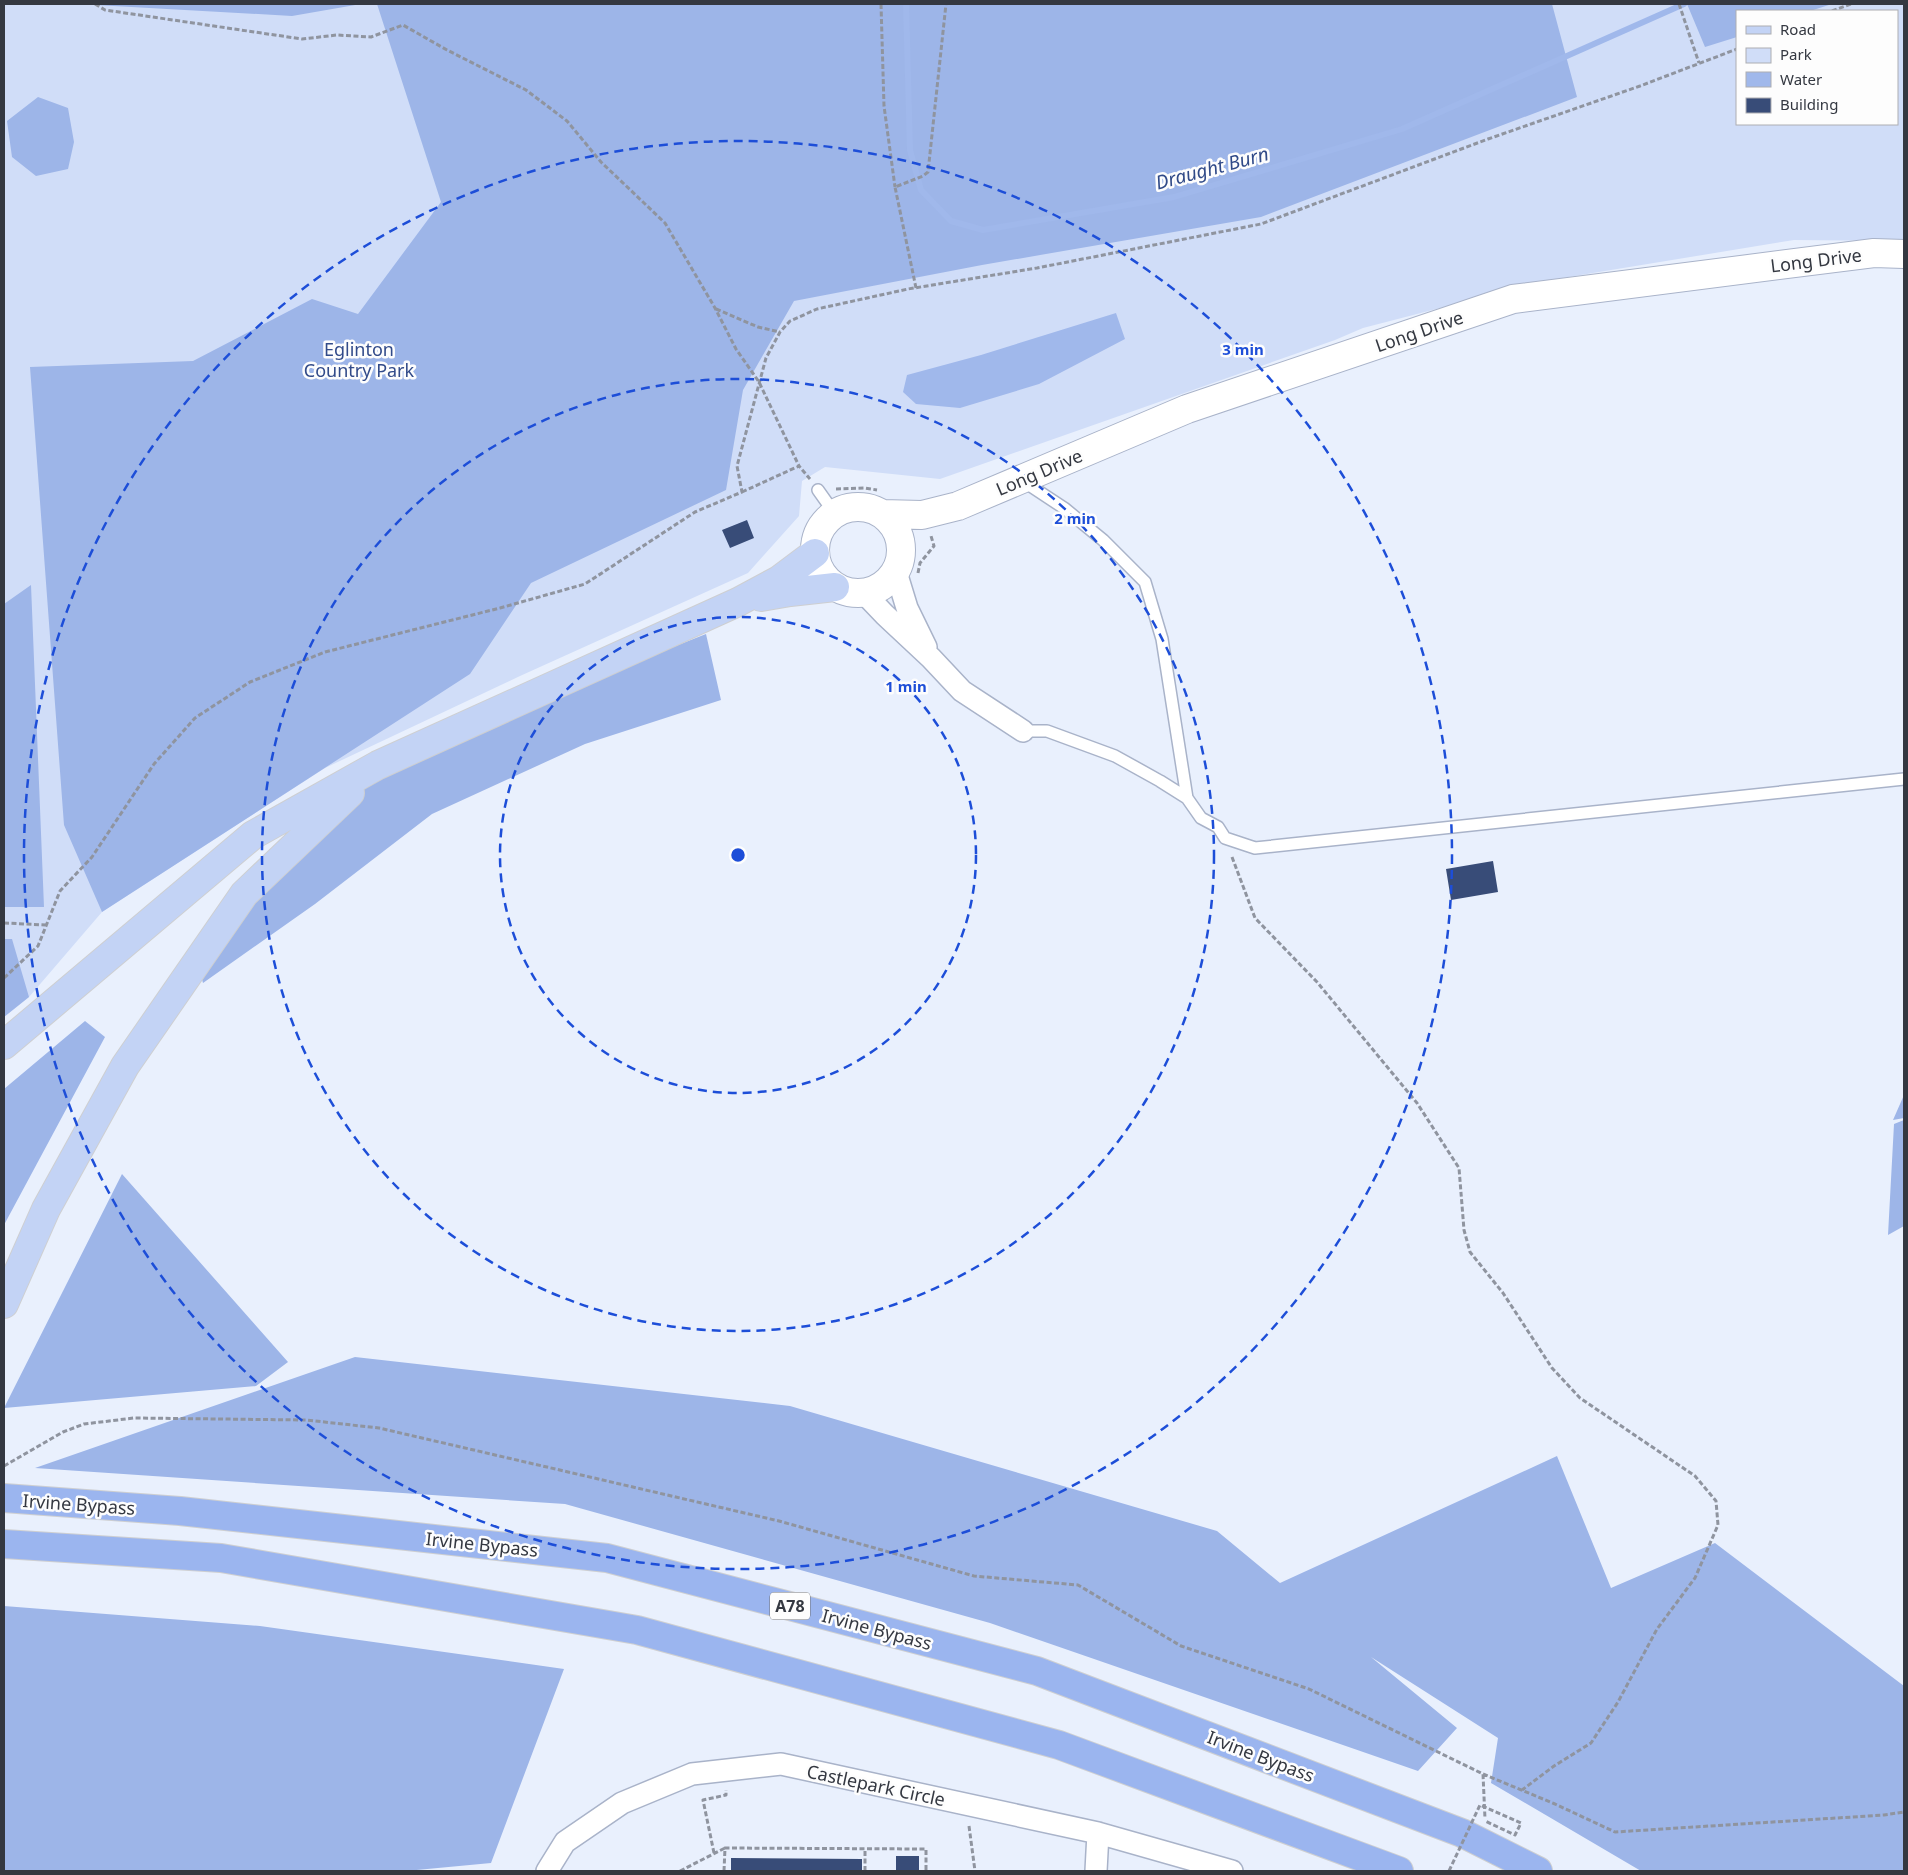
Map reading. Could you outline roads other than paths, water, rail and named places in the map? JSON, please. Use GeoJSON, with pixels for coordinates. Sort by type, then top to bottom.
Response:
{"type":"FeatureCollection","features":[{"type":"Feature","properties":{"kind":"highway","name":"Irvine Bypass"},"geometry":{"type":"LineString","coordinates":[[4,1498],[180,1511],[608,1558],[1037,1671],[1462,1833],[1538,1871]]}},
{"type":"Feature","properties":{"kind":"highway"},"geometry":{"type":"LineString","coordinates":[[4,1544],[221,1558],[637,1630],[1059,1745],[1399,1871]]}},
{"type":"Feature","properties":{"kind":"main road","name":"Long Drive"},"geometry":{"type":"LineString","coordinates":[[882,514],[922,515],[958,506],[1187,409],[1513,299],[1874,253],[1904,254]]}},
{"type":"Feature","properties":{"kind":"main road","name":"Long Drive"},"geometry":{"type":"LineString","coordinates":[[899,563],[928,528],[958,506]]}},
{"type":"Feature","properties":{"kind":"main road"},"geometry":{"type":"LineString","coordinates":[[859,507],[871,509],[882,514],[897,531],[901,542],[899,563],[887,582],[876,590],[864,593],[849,593],[835,587],[821,573],[815,553],[816,542],[826,521],[835,514],[846,509],[859,507]]}},
{"type":"Feature","properties":{"kind":"main road"},"geometry":{"type":"LineString","coordinates":[[4,1045],[253,835],[378,766],[738,602],[780,580],[815,553]]}},
{"type":"Feature","properties":{"kind":"main road"},"geometry":{"type":"LineString","coordinates":[[738,602],[790,592],[835,587]]}},
{"type":"Feature","properties":{"kind":"main road"},"geometry":{"type":"LineString","coordinates":[[4,1304],[46,1209],[125,1066],[202,954],[244,894],[378,766]]}},
{"type":"Feature","properties":{"kind":"street"},"geometry":{"type":"LineString","coordinates":[[899,563],[907,608],[931,658]]}},
{"type":"Feature","properties":{"kind":"street"},"geometry":{"type":"LineString","coordinates":[[864,593],[962,691],[1023,731]]}},
{"type":"Feature","properties":{"kind":"street","name":"Castlepark Circle"},"geometry":{"type":"LineString","coordinates":[[547,1871],[565,1842],[622,1803],[692,1774],[781,1764],[1098,1833],[1232,1871]]}},
{"type":"Feature","properties":{"kind":"street"},"geometry":{"type":"LineString","coordinates":[[1096,1871],[1098,1833]]}},
{"type":"Feature","properties":{"kind":"lane"},"geometry":{"type":"LineString","coordinates":[[1021,480],[1064,508],[1103,540],[1145,582],[1162,639],[1187,798]]}},
{"type":"Feature","properties":{"kind":"lane"},"geometry":{"type":"LineString","coordinates":[[818,490],[835,514]]}},
{"type":"Feature","properties":{"kind":"lane"},"geometry":{"type":"LineString","coordinates":[[1023,731],[1046,731],[1116,756],[1160,780],[1187,798],[1201,818],[1218,827],[1225,838],[1255,848],[1904,779]]}},
{"type":"Feature","properties":{"kind":"water"},"geometry":{"type":"Polygon","coordinates":[[[1116,313],[1125,339],[1039,384],[960,408],[916,404],[903,392],[907,375],[981,355],[1116,313]]]}},
{"type":"Feature","properties":{"kind":"waterway","name":"Draught Burn"},"geometry":{"type":"LineString","coordinates":[[906,4],[910,150],[921,190],[951,221],[983,230],[1174,197],[1402,129],[1684,4]]}},
{"type":"Feature","properties":{"kind":"park label","name":"Eglinton Country Park"},"geometry":{"type":"Point","coordinates":[359,359]}}]}
